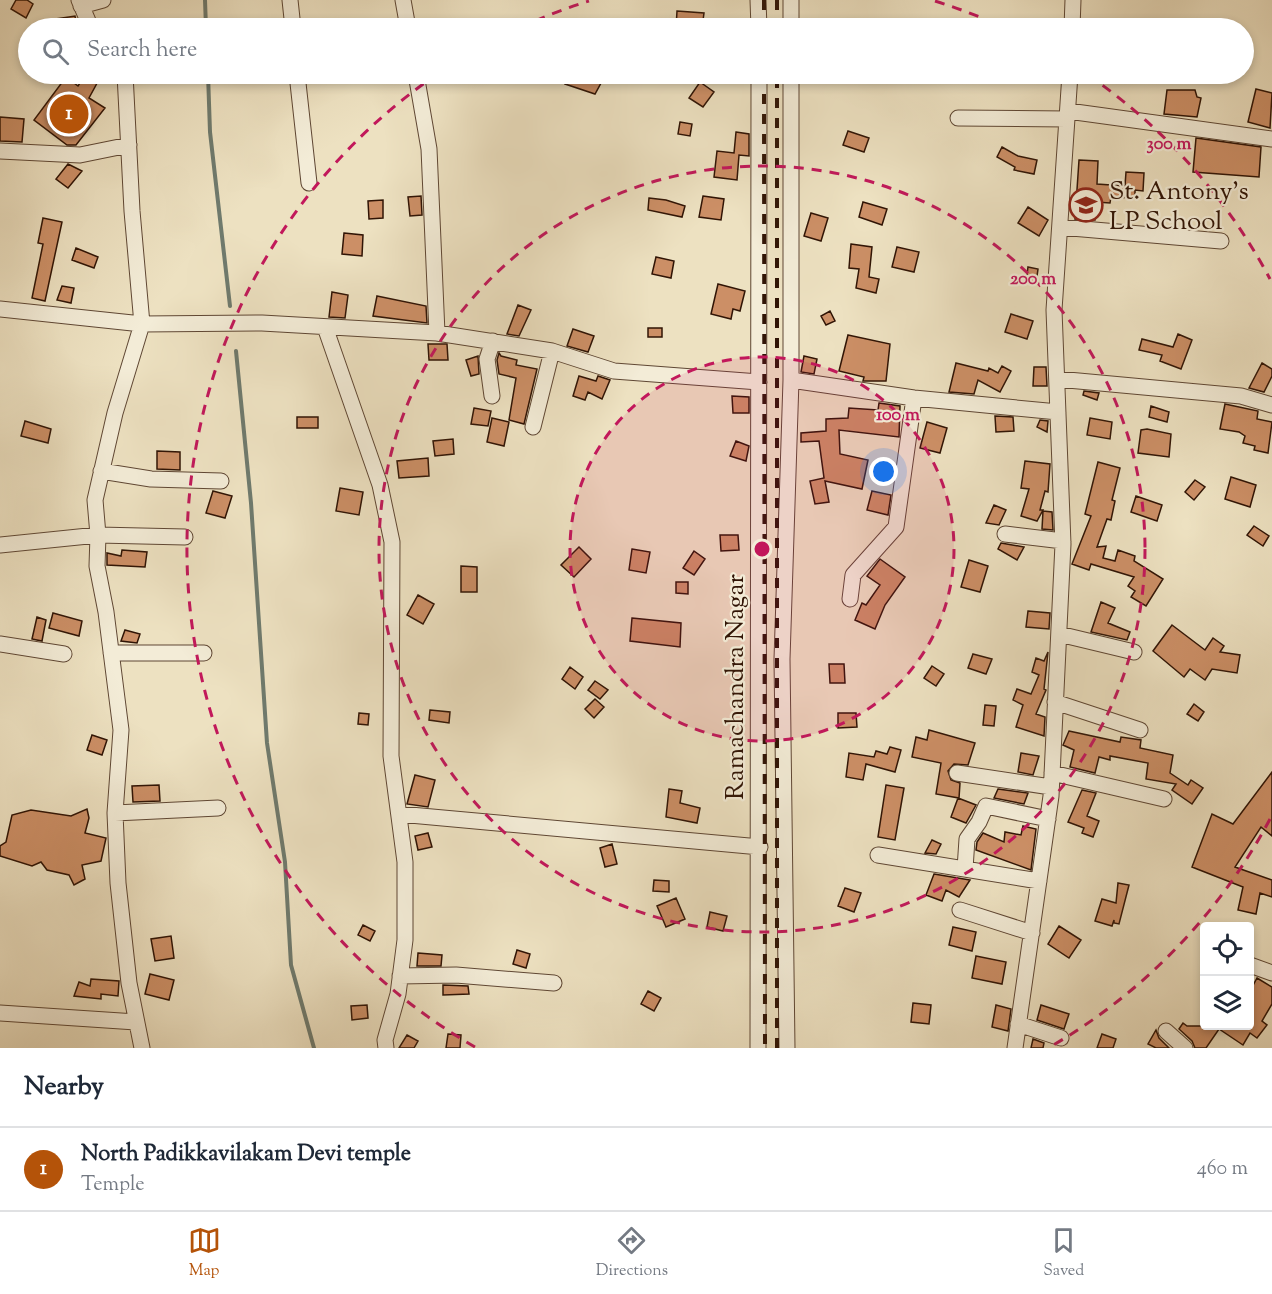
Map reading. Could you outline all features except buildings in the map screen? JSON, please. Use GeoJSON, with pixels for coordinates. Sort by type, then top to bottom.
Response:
{"type":"FeatureCollection","features":[{"type":"Feature","properties":{"kind":"street"},"geometry":{"type":"LineString","coordinates":[[87,18],[80,3],[103,0]]}},
{"type":"Feature","properties":{"kind":"street"},"geometry":{"type":"LineString","coordinates":[[290,0],[292,18]]}},
{"type":"Feature","properties":{"kind":"street"},"geometry":{"type":"LineString","coordinates":[[403,0],[406,18]]}},
{"type":"Feature","properties":{"kind":"street"},"geometry":{"type":"LineString","coordinates":[[758,0],[759,18]]}},
{"type":"Feature","properties":{"kind":"street"},"geometry":{"type":"LineString","coordinates":[[791,0],[791,18]]}},
{"type":"Feature","properties":{"kind":"street"},"geometry":{"type":"LineString","coordinates":[[1072,18],[1073,0]]}},
{"type":"Feature","properties":{"kind":"street"},"geometry":{"type":"LineString","coordinates":[[126,84],[142,324],[115,414],[95,500],[98,534],[97,566],[121,730],[115,813],[118,883],[129,983],[142,1048]]}},
{"type":"Feature","properties":{"kind":"street"},"geometry":{"type":"LineString","coordinates":[[298,84],[309,183]]}},
{"type":"Feature","properties":{"kind":"street"},"geometry":{"type":"LineString","coordinates":[[418,84],[429,149],[437,333]]}},
{"type":"Feature","properties":{"kind":"street","name":"Ramachandra Nagar"},"geometry":{"type":"LineString","coordinates":[[758,1048],[760,847],[757,636],[759,84]]}},
{"type":"Feature","properties":{"kind":"street"},"geometry":{"type":"LineString","coordinates":[[787,1048],[784,980],[787,850],[782,659],[791,380],[791,84]]}},
{"type":"Feature","properties":{"kind":"street"},"geometry":{"type":"LineString","coordinates":[[1015,1048],[1052,780],[1063,541],[1054,310],[1070,84]]}},
{"type":"Feature","properties":{"kind":"street"},"geometry":{"type":"LineString","coordinates":[[958,118],[1068,115],[1272,139]]}},
{"type":"Feature","properties":{"kind":"street"},"geometry":{"type":"LineString","coordinates":[[0,151],[80,155],[129,145]]}},
{"type":"Feature","properties":{"kind":"street"},"geometry":{"type":"LineString","coordinates":[[1060,227],[1221,242]]}},
{"type":"Feature","properties":{"kind":"street"},"geometry":{"type":"LineString","coordinates":[[0,309],[142,324],[262,323],[437,333],[552,351],[614,371],[759,382]]}},
{"type":"Feature","properties":{"kind":"street"},"geometry":{"type":"LineString","coordinates":[[325,327],[380,485],[392,542],[391,756],[405,862],[405,929],[400,976],[385,1040],[386,1048]]}},
{"type":"Feature","properties":{"kind":"street"},"geometry":{"type":"LineString","coordinates":[[492,396],[487,359],[493,341]]}},
{"type":"Feature","properties":{"kind":"street"},"geometry":{"type":"LineString","coordinates":[[533,427],[552,351]]}},
{"type":"Feature","properties":{"kind":"street"},"geometry":{"type":"LineString","coordinates":[[1057,379],[1241,396],[1272,402]]}},
{"type":"Feature","properties":{"kind":"street"},"geometry":{"type":"LineString","coordinates":[[791,380],[914,398],[1058,412]]}},
{"type":"Feature","properties":{"kind":"street"},"geometry":{"type":"LineString","coordinates":[[850,599],[853,574],[896,527],[914,398]]}},
{"type":"Feature","properties":{"kind":"street"},"geometry":{"type":"LineString","coordinates":[[101,471],[151,479],[221,481]]}},
{"type":"Feature","properties":{"kind":"street"},"geometry":{"type":"LineString","coordinates":[[0,545],[98,534],[185,537]]}},
{"type":"Feature","properties":{"kind":"street"},"geometry":{"type":"LineString","coordinates":[[1005,534],[1063,541]]}},
{"type":"Feature","properties":{"kind":"street"},"geometry":{"type":"LineString","coordinates":[[1059,634],[1134,652]]}},
{"type":"Feature","properties":{"kind":"street"},"geometry":{"type":"LineString","coordinates":[[0,644],[64,654]]}},
{"type":"Feature","properties":{"kind":"street"},"geometry":{"type":"LineString","coordinates":[[111,653],[204,653]]}},
{"type":"Feature","properties":{"kind":"street"},"geometry":{"type":"LineString","coordinates":[[1055,702],[1140,730]]}},
{"type":"Feature","properties":{"kind":"street"},"geometry":{"type":"LineString","coordinates":[[957,772],[1052,780],[1164,799]]}},
{"type":"Feature","properties":{"kind":"street"},"geometry":{"type":"LineString","coordinates":[[965,869],[967,839],[979,822],[986,806],[1048,819]]}},
{"type":"Feature","properties":{"kind":"street"},"geometry":{"type":"LineString","coordinates":[[115,813],[218,808]]}},
{"type":"Feature","properties":{"kind":"street"},"geometry":{"type":"LineString","coordinates":[[399,814],[760,847]]}},
{"type":"Feature","properties":{"kind":"street"},"geometry":{"type":"LineString","coordinates":[[878,855],[1039,881]]}},
{"type":"Feature","properties":{"kind":"street"},"geometry":{"type":"LineString","coordinates":[[960,910],[1032,933]]}},
{"type":"Feature","properties":{"kind":"street"},"geometry":{"type":"LineString","coordinates":[[1254,966],[1272,973]]}},
{"type":"Feature","properties":{"kind":"street"},"geometry":{"type":"LineString","coordinates":[[400,976],[456,975],[554,984]]}},
{"type":"Feature","properties":{"kind":"street"},"geometry":{"type":"LineString","coordinates":[[0,1013],[136,1022]]}},
{"type":"Feature","properties":{"kind":"street"},"geometry":{"type":"LineString","coordinates":[[1018,1024],[1061,1038]]}},
{"type":"Feature","properties":{"kind":"street"},"geometry":{"type":"LineString","coordinates":[[1166,1031],[1185,1048]]}},
{"type":"Feature","properties":{"kind":"waterway"},"geometry":{"type":"LineString","coordinates":[[205,0],[206,18]]}},
{"type":"Feature","properties":{"kind":"waterway"},"geometry":{"type":"LineString","coordinates":[[208,84],[210,132],[230,306]]}},
{"type":"Feature","properties":{"kind":"waterway"},"geometry":{"type":"LineString","coordinates":[[236,351],[251,503],[267,743],[285,862],[291,965],[314,1048]]}},
{"type":"Feature","properties":{"kind":"railway"},"geometry":{"type":"LineString","coordinates":[[764,0],[764,18]]}},
{"type":"Feature","properties":{"kind":"railway"},"geometry":{"type":"LineString","coordinates":[[777,0],[777,18]]}},
{"type":"Feature","properties":{"kind":"railway"},"geometry":{"type":"LineString","coordinates":[[764,84],[765,1048]]}},
{"type":"Feature","properties":{"kind":"railway"},"geometry":{"type":"LineString","coordinates":[[777,84],[777,1048]]}},
{"type":"Feature","properties":{"kind":"place","name":"North Padikkavilakam Devi temple"},"geometry":{"type":"Point","coordinates":[69,114]}},
{"type":"Feature","properties":{"kind":"place","name":"St. Antony's LP School"},"geometry":{"type":"Point","coordinates":[1086,205]}}]}
